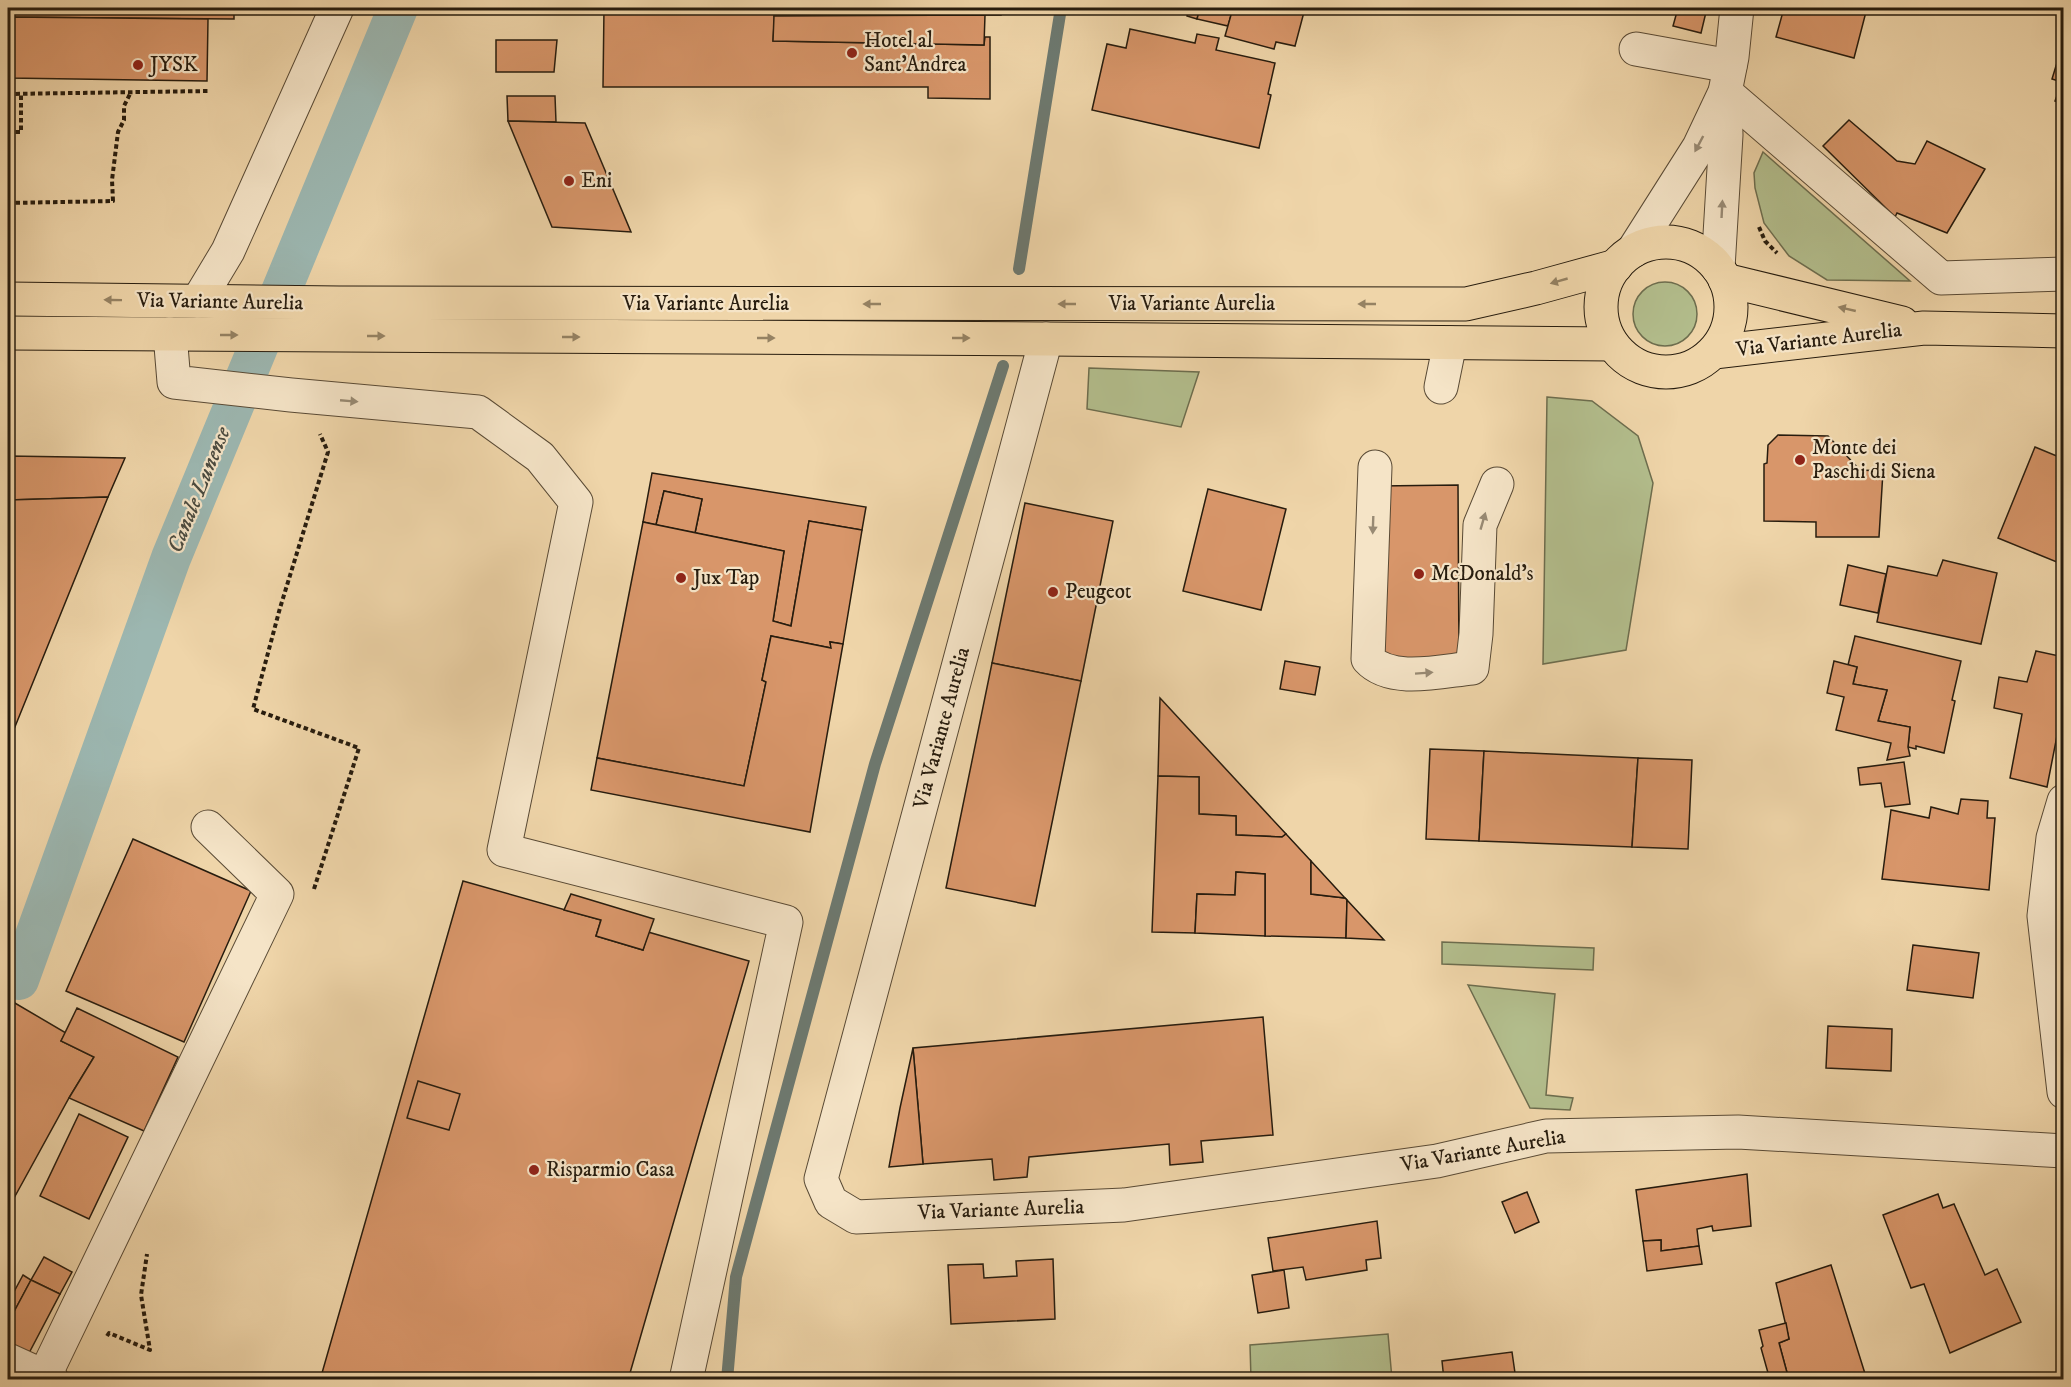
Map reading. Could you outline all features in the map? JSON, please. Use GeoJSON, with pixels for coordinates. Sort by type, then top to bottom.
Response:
{"type":"FeatureCollection","features":[{"type":"Feature","properties":{"kind":"main road","name":"Via Variante Aurelia"},"geometry":{"type":"LineString","coordinates":[[8,299],[339,303],[1466,304],[1536,288],[1624,259],[1650,244],[1669,242],[1687,246],[1704,255],[1722,274],[1731,298],[1731,318],[1725,336],[1714,352],[1689,369],[1675,372],[1656,372],[1640,367],[1624,358],[1612,344],[1603,325],[1601,304],[1605,284],[1624,259]]}},
{"type":"Feature","properties":{"kind":"main road","name":"Via Variante Aurelia"},"geometry":{"type":"LineString","coordinates":[[1722,274],[1924,328]]}},
{"type":"Feature","properties":{"kind":"main road","name":"Via Variante Aurelia"},"geometry":{"type":"LineString","coordinates":[[1714,352],[1924,328],[2064,331]]}},
{"type":"Feature","properties":{"kind":"main road","name":"Via Variante Aurelia"},"geometry":{"type":"LineString","coordinates":[[8,333],[1612,344]]}},
{"type":"Feature","properties":{"kind":"street"},"geometry":{"type":"LineString","coordinates":[[206,301],[337,8]]}},
{"type":"Feature","properties":{"kind":"street"},"geometry":{"type":"LineString","coordinates":[[1722,274],[1727,79],[1737,8]]}},
{"type":"Feature","properties":{"kind":"street"},"geometry":{"type":"LineString","coordinates":[[1636,49],[1727,79],[1941,278],[2064,274]]}},
{"type":"Feature","properties":{"kind":"street"},"geometry":{"type":"LineString","coordinates":[[1624,259],[1699,147],[1727,79]]}},
{"type":"Feature","properties":{"kind":"street"},"geometry":{"type":"LineString","coordinates":[[170,334],[174,382],[478,412],[540,457],[576,502],[504,850],[786,922],[686,1380]]}},
{"type":"Feature","properties":{"kind":"street","name":"Via Variante Aurelia"},"geometry":{"type":"LineString","coordinates":[[1046,339],[821,1179],[831,1202],[856,1217],[1124,1205],[1437,1161],[1546,1136],[1738,1132],[2064,1151]]}},
{"type":"Feature","properties":{"kind":"street"},"geometry":{"type":"LineString","coordinates":[[1441,387],[1450,343]]}},
{"type":"Feature","properties":{"kind":"street"},"geometry":{"type":"LineString","coordinates":[[1375,467],[1368,659],[1376,667],[1394,673],[1422,674],[1472,668],[1476,634],[1480,525],[1497,484]]}},
{"type":"Feature","properties":{"kind":"street"},"geometry":{"type":"LineString","coordinates":[[2063,1083],[2044,916],[2053,838],[2064,801]]}},
{"type":"Feature","properties":{"kind":"street"},"geometry":{"type":"LineString","coordinates":[[8,1360],[49,1377],[277,894],[208,827]]}},
{"type":"Feature","properties":{"kind":"path"},"geometry":{"type":"LineString","coordinates":[[8,94],[209,91]]}},
{"type":"Feature","properties":{"kind":"path"},"geometry":{"type":"LineString","coordinates":[[9,203],[112,201],[112,180],[118,132],[124,120],[124,106],[131,92]]}},
{"type":"Feature","properties":{"kind":"path"},"geometry":{"type":"LineString","coordinates":[[10,263],[8,132],[21,132],[21,94]]}},
{"type":"Feature","properties":{"kind":"path"},"geometry":{"type":"LineString","coordinates":[[1758,223],[1765,241],[1780,256]]}},
{"type":"Feature","properties":{"kind":"green space"},"geometry":{"type":"Polygon","coordinates":[[[1763,152],[1910,281],[1827,280],[1789,256],[1764,223],[1755,188],[1754,173],[1763,152]]]}},
{"type":"Feature","properties":{"kind":"green space"},"geometry":{"type":"Polygon","coordinates":[[[1665,282],[1683,288],[1691,296],[1697,314],[1691,332],[1683,340],[1665,346],[1647,340],[1639,332],[1633,314],[1639,296],[1647,288],[1665,282]]]}},
{"type":"Feature","properties":{"kind":"green space"},"geometry":{"type":"Polygon","coordinates":[[[1089,368],[1199,372],[1181,427],[1087,409],[1089,368]]]}},
{"type":"Feature","properties":{"kind":"green space"},"geometry":{"type":"Polygon","coordinates":[[[1547,397],[1592,401],[1638,436],[1653,483],[1626,650],[1543,664],[1547,397]]]}},
{"type":"Feature","properties":{"kind":"green space"},"geometry":{"type":"Polygon","coordinates":[[[1442,942],[1594,948],[1593,970],[1442,964],[1442,942]]]}},
{"type":"Feature","properties":{"kind":"green space"},"geometry":{"type":"Polygon","coordinates":[[[1468,985],[1555,994],[1546,1095],[1573,1098],[1570,1110],[1530,1108],[1468,985]]]}},
{"type":"Feature","properties":{"kind":"green space"},"geometry":{"type":"Polygon","coordinates":[[[1388,1334],[1392,1379],[1251,1379],[1250,1345],[1388,1334]]]}},
{"type":"Feature","properties":{"kind":"building"},"geometry":{"type":"Polygon","coordinates":[[[8,8],[234,8],[234,19],[8,17],[8,8]]]}},
{"type":"Feature","properties":{"kind":"building"},"geometry":{"type":"Polygon","coordinates":[[[604,8],[775,8],[773,41],[984,45],[985,37],[990,37],[990,99],[928,98],[928,87],[603,87],[604,8]]]}},
{"type":"Feature","properties":{"kind":"building"},"geometry":{"type":"Polygon","coordinates":[[[775,8],[985,8],[985,15],[774,16],[775,8]]]}},
{"type":"Feature","properties":{"kind":"building"},"geometry":{"type":"Polygon","coordinates":[[[985,8],[1001,8],[1001,15],[985,15],[985,8]]]}},
{"type":"Feature","properties":{"kind":"building"},"geometry":{"type":"Polygon","coordinates":[[[1189,8],[1200,8],[1197,19],[1187,16],[1189,8]]]}},
{"type":"Feature","properties":{"kind":"building"},"geometry":{"type":"Polygon","coordinates":[[[1200,8],[1233,8],[1228,26],[1197,19],[1200,8]]]}},
{"type":"Feature","properties":{"kind":"building"},"geometry":{"type":"Polygon","coordinates":[[[1233,8],[1288,8],[1304,12],[1295,46],[1276,42],[1274,49],[1225,36],[1233,8]]]}},
{"type":"Feature","properties":{"kind":"building"},"geometry":{"type":"Polygon","coordinates":[[[1678,8],[1707,8],[1701,33],[1673,26],[1678,8]]]}},
{"type":"Feature","properties":{"kind":"building"},"geometry":{"type":"Polygon","coordinates":[[[1784,8],[1867,8],[1854,58],[1776,37],[1784,8]]]}},
{"type":"Feature","properties":{"kind":"building"},"geometry":{"type":"Polygon","coordinates":[[[985,15],[984,45],[773,41],[774,16],[985,15]]]}},
{"type":"Feature","properties":{"kind":"building"},"geometry":{"type":"Polygon","coordinates":[[[8,17],[208,19],[207,81],[8,78],[8,17]]]}},
{"type":"Feature","properties":{"kind":"building"},"geometry":{"type":"Polygon","coordinates":[[[1130,29],[1195,43],[1197,34],[1219,38],[1216,50],[1275,63],[1268,94],[1271,95],[1259,148],[1092,110],[1107,44],[1126,48],[1130,29]]]}},
{"type":"Feature","properties":{"kind":"building"},"geometry":{"type":"Polygon","coordinates":[[[496,40],[557,40],[554,72],[496,72],[496,40]]]}},
{"type":"Feature","properties":{"kind":"building"},"geometry":{"type":"Polygon","coordinates":[[[2064,40],[2064,104],[2055,101],[2062,82],[2052,79],[2064,40]]]}},
{"type":"Feature","properties":{"kind":"building"},"geometry":{"type":"Polygon","coordinates":[[[507,96],[555,96],[556,122],[508,121],[507,96]]]}},
{"type":"Feature","properties":{"kind":"building"},"geometry":{"type":"Polygon","coordinates":[[[1849,120],[1897,161],[1915,164],[1927,141],[1985,169],[1947,233],[1897,213],[1895,217],[1823,146],[1849,120]]]}},
{"type":"Feature","properties":{"kind":"building"},"geometry":{"type":"Polygon","coordinates":[[[508,121],[585,123],[631,232],[552,227],[508,121]]]}},
{"type":"Feature","properties":{"kind":"building"},"geometry":{"type":"Polygon","coordinates":[[[1778,435],[1828,436],[1860,470],[1883,471],[1879,537],[1816,537],[1816,522],[1764,521],[1764,464],[1767,463],[1768,445],[1778,435]]]}},
{"type":"Feature","properties":{"kind":"building"},"geometry":{"type":"Polygon","coordinates":[[[2035,447],[2064,459],[2064,565],[1998,538],[2035,447]]]}},
{"type":"Feature","properties":{"kind":"building"},"geometry":{"type":"Polygon","coordinates":[[[8,456],[125,458],[108,497],[8,500],[8,456]]]}},
{"type":"Feature","properties":{"kind":"building"},"geometry":{"type":"Polygon","coordinates":[[[652,473],[866,507],[862,530],[809,521],[791,626],[773,621],[784,551],[695,533],[702,499],[664,491],[656,525],[643,522],[652,473]]]}},
{"type":"Feature","properties":{"kind":"building","name":"McDonald's"},"geometry":{"type":"Polygon","coordinates":[[[1458,485],[1459,662],[1380,662],[1379,486],[1458,485]]]}},
{"type":"Feature","properties":{"kind":"building"},"geometry":{"type":"Polygon","coordinates":[[[1208,489],[1286,509],[1261,610],[1183,591],[1208,489]]]}},
{"type":"Feature","properties":{"kind":"building"},"geometry":{"type":"Polygon","coordinates":[[[664,491],[702,499],[695,533],[656,525],[664,491]]]}},
{"type":"Feature","properties":{"kind":"building"},"geometry":{"type":"Polygon","coordinates":[[[108,497],[8,744],[8,500],[108,497]]]}},
{"type":"Feature","properties":{"kind":"building","name":"Peugeot"},"geometry":{"type":"Polygon","coordinates":[[[1025,503],[1113,521],[1081,681],[992,663],[1025,503]]]}},
{"type":"Feature","properties":{"kind":"building"},"geometry":{"type":"Polygon","coordinates":[[[809,521],[862,530],[843,644],[830,642],[831,648],[771,636],[762,680],[766,682],[744,786],[597,758],[643,522],[784,551],[773,621],[791,626],[809,521]]]}},
{"type":"Feature","properties":{"kind":"building"},"geometry":{"type":"Polygon","coordinates":[[[1943,560],[1997,573],[1981,644],[1877,622],[1888,566],[1937,576],[1943,560]]]}},
{"type":"Feature","properties":{"kind":"building"},"geometry":{"type":"Polygon","coordinates":[[[1848,565],[1886,574],[1878,613],[1840,605],[1848,565]]]}},
{"type":"Feature","properties":{"kind":"building"},"geometry":{"type":"Polygon","coordinates":[[[771,636],[831,648],[830,642],[843,644],[810,832],[591,790],[597,758],[744,786],[766,682],[762,680],[771,636]]]}},
{"type":"Feature","properties":{"kind":"building"},"geometry":{"type":"Polygon","coordinates":[[[1855,636],[1961,661],[1944,753],[1916,746],[1916,749],[1908,747],[1910,727],[1878,721],[1887,690],[1853,684],[1857,667],[1848,665],[1855,636]]]}},
{"type":"Feature","properties":{"kind":"building"},"geometry":{"type":"Polygon","coordinates":[[[2036,651],[2064,657],[2064,700],[2047,787],[2010,778],[2022,714],[1994,708],[1999,677],[2027,682],[2036,651]]]}},
{"type":"Feature","properties":{"kind":"building"},"geometry":{"type":"Polygon","coordinates":[[[1285,661],[1320,667],[1315,695],[1280,689],[1285,661]]]}},
{"type":"Feature","properties":{"kind":"building"},"geometry":{"type":"Polygon","coordinates":[[[1834,661],[1857,667],[1853,684],[1887,690],[1878,721],[1910,727],[1908,747],[1910,756],[1887,760],[1891,743],[1836,730],[1844,697],[1827,693],[1834,661]]]}},
{"type":"Feature","properties":{"kind":"building"},"geometry":{"type":"Polygon","coordinates":[[[992,663],[1081,681],[1035,906],[946,888],[992,663]]]}},
{"type":"Feature","properties":{"kind":"building"},"geometry":{"type":"Polygon","coordinates":[[[1160,698],[1286,834],[1282,837],[1236,835],[1236,816],[1199,814],[1199,777],[1158,776],[1160,698]]]}},
{"type":"Feature","properties":{"kind":"building"},"geometry":{"type":"Polygon","coordinates":[[[1430,749],[1484,751],[1479,841],[1426,839],[1430,749]]]}},
{"type":"Feature","properties":{"kind":"building"},"geometry":{"type":"Polygon","coordinates":[[[1484,751],[1638,758],[1632,847],[1479,841],[1484,751]]]}},
{"type":"Feature","properties":{"kind":"building"},"geometry":{"type":"Polygon","coordinates":[[[1638,758],[1692,760],[1688,849],[1632,847],[1638,758]]]}},
{"type":"Feature","properties":{"kind":"building"},"geometry":{"type":"Polygon","coordinates":[[[1904,762],[1910,804],[1885,807],[1881,783],[1860,785],[1858,768],[1904,762]]]}},
{"type":"Feature","properties":{"kind":"building"},"geometry":{"type":"Polygon","coordinates":[[[1158,776],[1199,777],[1199,814],[1236,816],[1236,835],[1282,837],[1286,834],[1311,861],[1311,894],[1347,900],[1346,938],[1265,936],[1265,874],[1236,872],[1235,895],[1197,894],[1195,933],[1152,932],[1158,776]]]}},
{"type":"Feature","properties":{"kind":"building"},"geometry":{"type":"Polygon","coordinates":[[[1961,799],[1988,801],[1987,818],[1995,818],[1989,890],[1882,879],[1891,810],[1929,818],[1931,807],[1958,814],[1961,799]]]}},
{"type":"Feature","properties":{"kind":"building"},"geometry":{"type":"Polygon","coordinates":[[[133,839],[251,891],[184,1042],[66,991],[133,839]]]}},
{"type":"Feature","properties":{"kind":"building"},"geometry":{"type":"Polygon","coordinates":[[[1311,861],[1345,898],[1311,894],[1311,861]]]}},
{"type":"Feature","properties":{"kind":"building"},"geometry":{"type":"Polygon","coordinates":[[[1236,872],[1265,874],[1265,936],[1195,933],[1197,894],[1235,895],[1236,872]]]}},
{"type":"Feature","properties":{"kind":"building","name":"Risparmio Casa"},"geometry":{"type":"Polygon","coordinates":[[[463,881],[601,920],[596,936],[643,950],[648,932],[749,961],[628,1380],[320,1380],[463,881]]]}},
{"type":"Feature","properties":{"kind":"building"},"geometry":{"type":"Polygon","coordinates":[[[571,894],[654,919],[643,950],[596,936],[601,920],[564,910],[571,894]]]}},
{"type":"Feature","properties":{"kind":"building"},"geometry":{"type":"Polygon","coordinates":[[[1347,900],[1384,940],[1346,938],[1347,900]]]}},
{"type":"Feature","properties":{"kind":"building"},"geometry":{"type":"Polygon","coordinates":[[[1913,945],[1979,953],[1973,998],[1907,990],[1913,945]]]}},
{"type":"Feature","properties":{"kind":"building"},"geometry":{"type":"Polygon","coordinates":[[[8,999],[66,1033],[61,1041],[94,1057],[8,1209],[8,999]]]}},
{"type":"Feature","properties":{"kind":"building"},"geometry":{"type":"Polygon","coordinates":[[[77,1008],[178,1057],[144,1131],[69,1098],[94,1057],[61,1041],[77,1008]]]}},
{"type":"Feature","properties":{"kind":"building"},"geometry":{"type":"Polygon","coordinates":[[[1263,1017],[1273,1135],[1201,1141],[1203,1162],[1170,1165],[1169,1144],[1029,1157],[1027,1177],[994,1180],[992,1159],[923,1164],[913,1048],[1263,1017]]]}},
{"type":"Feature","properties":{"kind":"building"},"geometry":{"type":"Polygon","coordinates":[[[1828,1026],[1892,1029],[1891,1071],[1826,1068],[1828,1026]]]}},
{"type":"Feature","properties":{"kind":"building"},"geometry":{"type":"Polygon","coordinates":[[[913,1048],[923,1164],[889,1167],[900,1108],[913,1048]]]}},
{"type":"Feature","properties":{"kind":"building"},"geometry":{"type":"Polygon","coordinates":[[[418,1081],[460,1094],[449,1130],[407,1118],[418,1081]]]}},
{"type":"Feature","properties":{"kind":"building"},"geometry":{"type":"Polygon","coordinates":[[[79,1114],[128,1137],[89,1219],[40,1196],[79,1114]]]}},
{"type":"Feature","properties":{"kind":"building"},"geometry":{"type":"Polygon","coordinates":[[[1747,1174],[1751,1226],[1713,1231],[1712,1226],[1697,1229],[1699,1246],[1661,1251],[1661,1240],[1643,1241],[1636,1190],[1747,1174]]]}},
{"type":"Feature","properties":{"kind":"building"},"geometry":{"type":"Polygon","coordinates":[[[1527,1192],[1539,1222],[1515,1233],[1502,1202],[1527,1192]]]}},
{"type":"Feature","properties":{"kind":"building"},"geometry":{"type":"Polygon","coordinates":[[[1938,1194],[1943,1208],[1954,1204],[1985,1275],[1997,1269],[2021,1322],[1950,1353],[1924,1284],[1911,1288],[1883,1215],[1938,1194]]]}},
{"type":"Feature","properties":{"kind":"building"},"geometry":{"type":"Polygon","coordinates":[[[1377,1221],[1381,1258],[1366,1260],[1367,1270],[1306,1280],[1303,1267],[1273,1271],[1268,1238],[1377,1221]]]}},
{"type":"Feature","properties":{"kind":"building"},"geometry":{"type":"Polygon","coordinates":[[[1661,1240],[1661,1251],[1699,1246],[1702,1264],[1647,1271],[1643,1241],[1661,1240]]]}},
{"type":"Feature","properties":{"kind":"building"},"geometry":{"type":"Polygon","coordinates":[[[44,1257],[72,1272],[60,1294],[31,1280],[44,1257]]]}},
{"type":"Feature","properties":{"kind":"building"},"geometry":{"type":"Polygon","coordinates":[[[1053,1259],[1055,1319],[951,1324],[948,1265],[983,1264],[984,1278],[1017,1276],[1016,1261],[1053,1259]]]}},
{"type":"Feature","properties":{"kind":"building"},"geometry":{"type":"Polygon","coordinates":[[[1831,1265],[1867,1380],[1789,1380],[1779,1343],[1789,1339],[1776,1283],[1831,1265]]]}},
{"type":"Feature","properties":{"kind":"building"},"geometry":{"type":"Polygon","coordinates":[[[1284,1270],[1289,1308],[1258,1313],[1252,1275],[1284,1270]]]}},
{"type":"Feature","properties":{"kind":"building"},"geometry":{"type":"Polygon","coordinates":[[[23,1275],[31,1280],[8,1323],[8,1303],[23,1275]]]}},
{"type":"Feature","properties":{"kind":"building"},"geometry":{"type":"Polygon","coordinates":[[[31,1280],[60,1294],[29,1353],[8,1343],[8,1323],[31,1280]]]}},
{"type":"Feature","properties":{"kind":"building"},"geometry":{"type":"Polygon","coordinates":[[[1786,1323],[1789,1339],[1779,1343],[1789,1380],[1770,1380],[1761,1348],[1763,1346],[1759,1330],[1786,1323]]]}},
{"type":"Feature","properties":{"kind":"building"},"geometry":{"type":"Polygon","coordinates":[[[1512,1352],[1516,1380],[1444,1380],[1442,1361],[1512,1352]]]}},
{"type":"Feature","properties":{"kind":"waterway","name":"Canale Lunense"},"geometry":{"type":"LineString","coordinates":[[19,980],[171,558],[398,8]]}},
{"type":"Feature","properties":{"kind":"waterway"},"geometry":{"type":"LineString","coordinates":[[1019,269],[1061,8]]}},
{"type":"Feature","properties":{"kind":"waterway"},"geometry":{"type":"LineString","coordinates":[[727,1380],[736,1277],[875,764],[1003,366]]}},
{"type":"Feature","properties":{"kind":"place","name":"Hotel al Sant'Andrea"},"geometry":{"type":"Point","coordinates":[852,53]}},
{"type":"Feature","properties":{"kind":"place","name":"JYSK"},"geometry":{"type":"Point","coordinates":[138,65]}},
{"type":"Feature","properties":{"kind":"place","name":"Eni"},"geometry":{"type":"Point","coordinates":[569,181]}},
{"type":"Feature","properties":{"kind":"place","name":"Monte dei Paschi di Siena"},"geometry":{"type":"Point","coordinates":[1800,460]}},
{"type":"Feature","properties":{"kind":"place","name":"McDonald's"},"geometry":{"type":"Point","coordinates":[1419,574]}},
{"type":"Feature","properties":{"kind":"place","name":"Jux Tap"},"geometry":{"type":"Point","coordinates":[681,578]}},
{"type":"Feature","properties":{"kind":"place","name":"Peugeot"},"geometry":{"type":"Point","coordinates":[1053,592]}},
{"type":"Feature","properties":{"kind":"place","name":"Risparmio Casa"},"geometry":{"type":"Point","coordinates":[534,1170]}}]}
